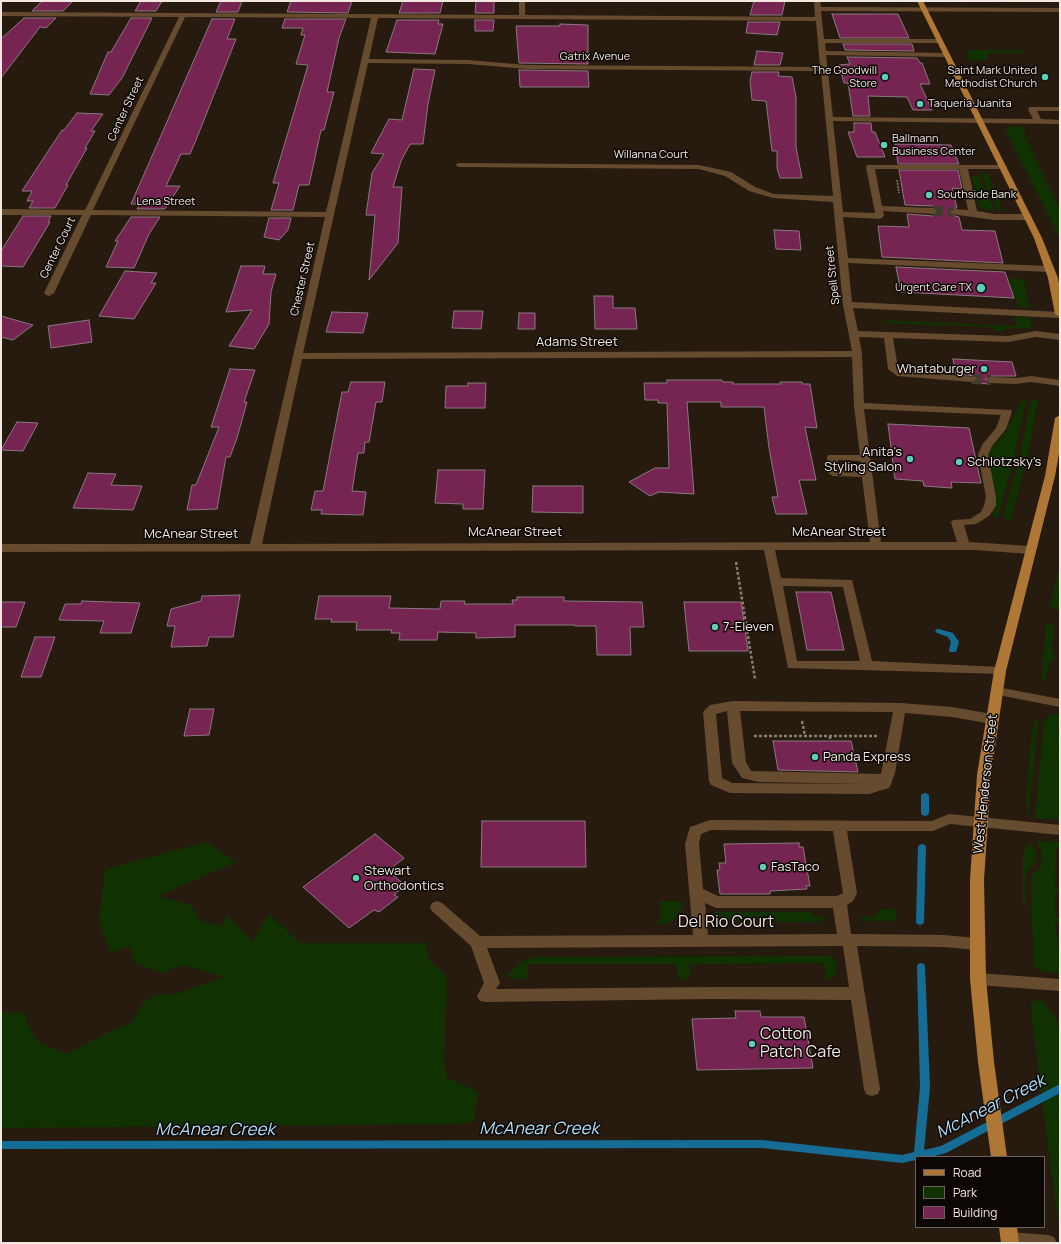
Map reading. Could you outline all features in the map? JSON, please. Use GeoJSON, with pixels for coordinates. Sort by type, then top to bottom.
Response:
{"type":"FeatureCollection","features":[{"type":"Feature","properties":{"kind":"main road"},"geometry":{"type":"LineString","coordinates":[[920,1],[1028,217],[1054,275],[1060,314]]}},
{"type":"Feature","properties":{"kind":"main road","name":"West Henderson Street"},"geometry":{"type":"LineString","coordinates":[[999,1156],[982,1020],[976,944],[980,823],[996,691],[1030,550],[1050,476],[1060,418]]}},
{"type":"Feature","properties":{"kind":"street"},"geometry":{"type":"LineString","coordinates":[[522,1],[522,18]]}},
{"type":"Feature","properties":{"kind":"street"},"geometry":{"type":"LineString","coordinates":[[817,5],[924,10],[1060,10]]}},
{"type":"Feature","properties":{"kind":"street","name":"Spell Street"},"geometry":{"type":"LineString","coordinates":[[817,5],[825,69],[848,305],[857,354],[859,406],[876,546]]}},
{"type":"Feature","properties":{"kind":"street"},"geometry":{"type":"LineString","coordinates":[[1,14],[819,19]]}},
{"type":"Feature","properties":{"kind":"street","name":"Center Street"},"geometry":{"type":"LineString","coordinates":[[88,213],[182,15]]}},
{"type":"Feature","properties":{"kind":"street","name":"Chester Street"},"geometry":{"type":"LineString","coordinates":[[255,548],[375,16]]}},
{"type":"Feature","properties":{"kind":"street"},"geometry":{"type":"LineString","coordinates":[[821,41],[940,41]]}},
{"type":"Feature","properties":{"kind":"street"},"geometry":{"type":"LineString","coordinates":[[823,53],[947,55]]}},
{"type":"Feature","properties":{"kind":"street","name":"Gatrix Avenue"},"geometry":{"type":"LineString","coordinates":[[365,61],[468,62],[527,67],[825,69]]}},
{"type":"Feature","properties":{"kind":"street"},"geometry":{"type":"LineString","coordinates":[[1038,121],[1032,109],[1060,109]]}},
{"type":"Feature","properties":{"kind":"street"},"geometry":{"type":"LineString","coordinates":[[829,119],[1060,122]]}},
{"type":"Feature","properties":{"kind":"street","name":"Willanna Court"},"geometry":{"type":"LineString","coordinates":[[459,165],[699,167],[728,174],[752,189],[773,196],[806,199],[837,199]]}},
{"type":"Feature","properties":{"kind":"street"},"geometry":{"type":"LineString","coordinates":[[838,214],[880,216],[870,167],[1003,167]]}},
{"type":"Feature","properties":{"kind":"street"},"geometry":{"type":"LineString","coordinates":[[963,167],[973,213]]}},
{"type":"Feature","properties":{"kind":"street"},"geometry":{"type":"LineString","coordinates":[[879,208],[933,211]]}},
{"type":"Feature","properties":{"kind":"street","name":"Lena Street"},"geometry":{"type":"LineString","coordinates":[[1,212],[331,214]]}},
{"type":"Feature","properties":{"kind":"street"},"geometry":{"type":"LineString","coordinates":[[954,212],[973,213],[994,217],[1028,217]]}},
{"type":"Feature","properties":{"kind":"street","name":"Center Court"},"geometry":{"type":"LineString","coordinates":[[49,294],[88,213]]}},
{"type":"Feature","properties":{"kind":"street"},"geometry":{"type":"LineString","coordinates":[[843,260],[1054,275]]}},
{"type":"Feature","properties":{"kind":"street"},"geometry":{"type":"LineString","coordinates":[[848,305],[1060,314]]}},
{"type":"Feature","properties":{"kind":"street"},"geometry":{"type":"LineString","coordinates":[[854,334],[1008,339],[1036,334],[1060,337]]}},
{"type":"Feature","properties":{"kind":"street"},"geometry":{"type":"LineString","coordinates":[[888,335],[893,369],[900,374],[972,379]]}},
{"type":"Feature","properties":{"kind":"street","name":"Adams Street"},"geometry":{"type":"LineString","coordinates":[[298,356],[857,354]]}},
{"type":"Feature","properties":{"kind":"street"},"geometry":{"type":"LineString","coordinates":[[991,380],[1016,381],[1031,379],[1060,383]]}},
{"type":"Feature","properties":{"kind":"street"},"geometry":{"type":"LineString","coordinates":[[859,406],[1007,412],[1001,429],[987,445],[983,455],[991,497],[990,506],[985,514],[972,522],[957,522],[964,546]]}},
{"type":"Feature","properties":{"kind":"street"},"geometry":{"type":"LineString","coordinates":[[866,458],[832,457],[833,473],[868,474]]}},
{"type":"Feature","properties":{"kind":"street"},"geometry":{"type":"LineString","coordinates":[[769,546],[792,665],[867,665],[1000,671]]}},
{"type":"Feature","properties":{"kind":"street","name":"McAnear Street"},"geometry":{"type":"LineString","coordinates":[[1,548],[964,546],[1030,550]]}},
{"type":"Feature","properties":{"kind":"street"},"geometry":{"type":"LineString","coordinates":[[776,582],[848,583],[867,665]]}},
{"type":"Feature","properties":{"kind":"street"},"geometry":{"type":"LineString","coordinates":[[996,691],[1060,703]]}},
{"type":"Feature","properties":{"kind":"street"},"geometry":{"type":"LineString","coordinates":[[900,708],[884,784],[869,788],[730,788],[716,781],[709,712],[715,708],[733,706],[900,708],[952,712],[992,719]]}},
{"type":"Feature","properties":{"kind":"street"},"geometry":{"type":"LineString","coordinates":[[733,706],[739,763],[747,774],[759,777],[880,779],[886,777]]}},
{"type":"Feature","properties":{"kind":"street"},"geometry":{"type":"LineString","coordinates":[[701,941],[692,844],[695,831],[710,825],[933,826],[949,819],[1060,830]]}},
{"type":"Feature","properties":{"kind":"street"},"geometry":{"type":"LineString","coordinates":[[697,892],[716,902],[839,902],[850,893],[839,826]]}},
{"type":"Feature","properties":{"kind":"street"},"geometry":{"type":"LineString","coordinates":[[839,902],[857,994],[872,1088]]}},
{"type":"Feature","properties":{"kind":"street"},"geometry":{"type":"LineString","coordinates":[[437,907],[476,942],[492,983],[486,996],[711,993],[857,994]]}},
{"type":"Feature","properties":{"kind":"street","name":"Del Rio Court"},"geometry":{"type":"LineString","coordinates":[[476,942],[944,940],[976,944]]}},
{"type":"Feature","properties":{"kind":"street"},"geometry":{"type":"LineString","coordinates":[[978,979],[1060,985]]}},
{"type":"Feature","properties":{"kind":"street"},"geometry":{"type":"LineString","coordinates":[[1009,1235],[1048,1243]]}},
{"type":"Feature","properties":{"kind":"path"},"geometry":{"type":"LineString","coordinates":[[736,562],[755,679]]}},
{"type":"Feature","properties":{"kind":"path"},"geometry":{"type":"LineString","coordinates":[[735,736],[884,736]]}},
{"type":"Feature","properties":{"kind":"path"},"geometry":{"type":"LineString","coordinates":[[830,736],[830,741]]}},
{"type":"Feature","properties":{"kind":"green space"},"geometry":{"type":"Polygon","coordinates":[[[966,50],[1021,50],[1023,53],[988,53],[988,60],[973,60],[967,58],[969,56],[966,50]]]}},
{"type":"Feature","properties":{"kind":"green space"},"geometry":{"type":"Polygon","coordinates":[[[1011,126],[1024,127],[1026,131],[1023,132],[1060,210],[1060,238],[1005,130],[1011,126]]]}},
{"type":"Feature","properties":{"kind":"green space"},"geometry":{"type":"Polygon","coordinates":[[[980,172],[988,175],[1003,210],[998,211],[980,172]]]}},
{"type":"Feature","properties":{"kind":"green space"},"geometry":{"type":"Polygon","coordinates":[[[971,176],[979,176],[995,211],[986,210],[979,206],[971,176]]]}},
{"type":"Feature","properties":{"kind":"green space"},"geometry":{"type":"Polygon","coordinates":[[[1006,279],[1024,279],[1029,308],[1019,307],[1016,299],[1014,299],[1009,280],[1006,279]]]}},
{"type":"Feature","properties":{"kind":"green space"},"geometry":{"type":"Polygon","coordinates":[[[1017,316],[1030,318],[1032,329],[1012,328],[997,332],[991,327],[885,323],[885,320],[1017,326],[1015,317],[1017,316]]]}},
{"type":"Feature","properties":{"kind":"green space"},"geometry":{"type":"Polygon","coordinates":[[[1023,398],[1026,399],[1013,462],[998,517],[991,516],[996,508],[996,496],[988,456],[989,451],[1005,433],[1023,398]]]}},
{"type":"Feature","properties":{"kind":"green space"},"geometry":{"type":"Polygon","coordinates":[[[1031,400],[1038,401],[1028,454],[1011,520],[1003,518],[1020,456],[1031,400]]]}},
{"type":"Feature","properties":{"kind":"green space"},"geometry":{"type":"Polygon","coordinates":[[[1060,571],[1060,597],[1058,611],[1050,607],[1058,572],[1060,571]]]}},
{"type":"Feature","properties":{"kind":"green space"},"geometry":{"type":"Polygon","coordinates":[[[1049,623],[1055,624],[1051,647],[1055,657],[1049,663],[1045,680],[1042,680],[1046,625],[1049,623]]]}},
{"type":"Feature","properties":{"kind":"green space"},"geometry":{"type":"Polygon","coordinates":[[[1049,714],[1060,715],[1060,727],[1058,727],[1060,737],[1060,820],[1035,818],[1044,722],[1049,714]]]}},
{"type":"Feature","properties":{"kind":"green space"},"geometry":{"type":"Polygon","coordinates":[[[1036,719],[1038,721],[1029,813],[1026,803],[1029,762],[1033,726],[1036,719]]]}},
{"type":"Feature","properties":{"kind":"green space"},"geometry":{"type":"Polygon","coordinates":[[[1037,841],[1060,842],[1060,848],[1056,848],[1055,888],[1060,889],[1060,892],[1055,891],[1055,917],[1060,918],[1060,923],[1055,922],[1060,957],[1060,973],[1044,972],[1034,967],[1032,917],[1030,913],[1032,904],[1031,877],[1042,865],[1042,854],[1037,841]]]}},
{"type":"Feature","properties":{"kind":"green space"},"geometry":{"type":"Polygon","coordinates":[[[206,842],[236,862],[157,896],[191,905],[201,922],[222,926],[227,915],[252,942],[269,914],[300,943],[425,943],[429,960],[445,975],[447,983],[444,1059],[447,1078],[478,1091],[474,1122],[450,1124],[1,1128],[1,1012],[23,1013],[36,1041],[66,1054],[115,1029],[131,1023],[145,1001],[158,994],[172,995],[224,977],[183,965],[161,973],[134,962],[130,946],[110,953],[99,921],[105,869],[206,842]]]}},
{"type":"Feature","properties":{"kind":"green space"},"geometry":{"type":"Polygon","coordinates":[[[1031,843],[1036,854],[1036,862],[1025,875],[1025,903],[1023,906],[1023,853],[1025,848],[1031,843]]]}},
{"type":"Feature","properties":{"kind":"green space"},"geometry":{"type":"Polygon","coordinates":[[[660,901],[682,901],[683,905],[675,919],[667,923],[656,925],[661,917],[660,901]]]}},
{"type":"Feature","properties":{"kind":"green space"},"geometry":{"type":"Polygon","coordinates":[[[879,909],[895,909],[897,921],[864,921],[860,917],[874,917],[879,909]]]}},
{"type":"Feature","properties":{"kind":"green space"},"geometry":{"type":"Polygon","coordinates":[[[714,912],[812,912],[813,917],[825,917],[824,921],[804,922],[715,921],[710,917],[714,912]]]}},
{"type":"Feature","properties":{"kind":"green space"},"geometry":{"type":"Polygon","coordinates":[[[829,956],[835,959],[837,967],[835,967],[836,973],[829,980],[826,978],[824,963],[689,964],[690,976],[683,980],[678,977],[676,964],[528,964],[528,975],[526,978],[512,979],[508,977],[508,974],[522,962],[534,957],[829,956]]]}},
{"type":"Feature","properties":{"kind":"green space"},"geometry":{"type":"Polygon","coordinates":[[[1041,999],[1057,1021],[1060,1038],[1060,1220],[1058,1220],[1032,1018],[1031,1003],[1041,999]]]}},
{"type":"Feature","properties":{"kind":"building"},"geometry":{"type":"Polygon","coordinates":[[[42,1],[73,1],[63,11],[32,11],[42,1]]]}},
{"type":"Feature","properties":{"kind":"building"},"geometry":{"type":"Polygon","coordinates":[[[141,1],[162,1],[156,11],[135,11],[141,1]]]}},
{"type":"Feature","properties":{"kind":"building"},"geometry":{"type":"Polygon","coordinates":[[[221,1],[242,1],[238,12],[216,12],[221,1]]]}},
{"type":"Feature","properties":{"kind":"building"},"geometry":{"type":"Polygon","coordinates":[[[291,1],[352,1],[348,13],[287,12],[291,1]]]}},
{"type":"Feature","properties":{"kind":"building"},"geometry":{"type":"Polygon","coordinates":[[[403,1],[443,1],[440,13],[399,13],[403,1]]]}},
{"type":"Feature","properties":{"kind":"building"},"geometry":{"type":"Polygon","coordinates":[[[476,1],[494,1],[494,13],[475,13],[476,1]]]}},
{"type":"Feature","properties":{"kind":"building"},"geometry":{"type":"Polygon","coordinates":[[[754,1],[785,1],[782,15],[750,15],[754,1]]]}},
{"type":"Feature","properties":{"kind":"building"},"geometry":{"type":"Polygon","coordinates":[[[832,14],[898,14],[909,38],[840,38],[832,14]]]}},
{"type":"Feature","properties":{"kind":"building"},"geometry":{"type":"Polygon","coordinates":[[[24,18],[56,18],[46,28],[40,27],[1,78],[1,39],[24,18]]]}},
{"type":"Feature","properties":{"kind":"building"},"geometry":{"type":"Polygon","coordinates":[[[131,18],[152,18],[122,78],[109,95],[90,94],[108,52],[111,52],[131,18]]]}},
{"type":"Feature","properties":{"kind":"building"},"geometry":{"type":"Polygon","coordinates":[[[212,19],[235,19],[227,39],[236,39],[190,154],[181,154],[166,186],[180,186],[165,209],[137,209],[140,204],[131,204],[212,19]]]}},
{"type":"Feature","properties":{"kind":"building"},"geometry":{"type":"Polygon","coordinates":[[[285,19],[346,19],[339,38],[327,92],[334,92],[324,130],[321,130],[309,185],[299,185],[293,210],[271,210],[279,183],[273,183],[308,65],[296,64],[305,35],[301,35],[303,28],[282,28],[285,19]]]}},
{"type":"Feature","properties":{"kind":"building"},"geometry":{"type":"Polygon","coordinates":[[[397,20],[439,20],[438,24],[443,24],[435,54],[386,52],[397,20]]]}},
{"type":"Feature","properties":{"kind":"building"},"geometry":{"type":"Polygon","coordinates":[[[475,20],[494,20],[493,31],[475,31],[475,20]]]}},
{"type":"Feature","properties":{"kind":"building"},"geometry":{"type":"Polygon","coordinates":[[[748,22],[780,22],[777,35],[746,33],[748,22]]]}},
{"type":"Feature","properties":{"kind":"building"},"geometry":{"type":"Polygon","coordinates":[[[560,24],[588,25],[588,64],[519,63],[516,26],[560,26],[560,24]]]}},
{"type":"Feature","properties":{"kind":"building"},"geometry":{"type":"Polygon","coordinates":[[[843,44],[912,44],[914,51],[845,50],[843,44]]]}},
{"type":"Feature","properties":{"kind":"building"},"geometry":{"type":"Polygon","coordinates":[[[757,51],[783,53],[780,65],[754,65],[757,51]]]}},
{"type":"Feature","properties":{"kind":"building"},"geometry":{"type":"Polygon","coordinates":[[[847,57],[917,58],[920,63],[922,63],[930,84],[920,84],[932,110],[913,110],[907,97],[868,96],[870,116],[853,116],[848,83],[844,83],[839,65],[850,64],[847,57]]]}},
{"type":"Feature","properties":{"kind":"building"},"geometry":{"type":"Polygon","coordinates":[[[414,69],[435,70],[428,104],[423,144],[410,144],[401,161],[393,187],[402,187],[398,243],[369,280],[375,215],[366,215],[372,173],[384,154],[371,153],[389,119],[402,120],[414,69]]]}},
{"type":"Feature","properties":{"kind":"building"},"geometry":{"type":"Polygon","coordinates":[[[519,70],[588,71],[589,87],[520,87],[519,70]]]}},
{"type":"Feature","properties":{"kind":"building"},"geometry":{"type":"Polygon","coordinates":[[[752,72],[779,72],[778,76],[792,77],[796,97],[796,147],[802,178],[780,178],[777,168],[777,151],[772,151],[766,101],[752,100],[750,81],[752,72]]]}},
{"type":"Feature","properties":{"kind":"building"},"geometry":{"type":"Polygon","coordinates":[[[77,113],[103,114],[91,131],[95,131],[55,208],[29,208],[33,201],[27,201],[32,191],[22,191],[62,130],[64,130],[77,113]]]}},
{"type":"Feature","properties":{"kind":"building"},"geometry":{"type":"Polygon","coordinates":[[[854,123],[871,123],[872,132],[875,132],[885,157],[857,157],[848,132],[854,132],[854,123]]]}},
{"type":"Feature","properties":{"kind":"building"},"geometry":{"type":"Polygon","coordinates":[[[895,144],[951,145],[959,164],[898,164],[895,144]]]}},
{"type":"Feature","properties":{"kind":"building"},"geometry":{"type":"Polygon","coordinates":[[[899,170],[958,170],[962,189],[952,188],[957,208],[953,208],[949,213],[959,217],[962,230],[995,231],[1003,263],[882,257],[878,226],[909,227],[907,214],[933,216],[938,211],[933,206],[905,205],[899,170]]]}},
{"type":"Feature","properties":{"kind":"building"},"geometry":{"type":"Polygon","coordinates":[[[23,216],[51,216],[48,222],[50,222],[23,267],[1,266],[1,251],[23,216]]]}},
{"type":"Feature","properties":{"kind":"building"},"geometry":{"type":"Polygon","coordinates":[[[131,217],[160,217],[149,234],[134,268],[106,267],[118,241],[115,241],[131,217]]]}},
{"type":"Feature","properties":{"kind":"building"},"geometry":{"type":"Polygon","coordinates":[[[269,218],[291,218],[288,230],[279,240],[264,237],[269,218]]]}},
{"type":"Feature","properties":{"kind":"building"},"geometry":{"type":"Polygon","coordinates":[[[774,230],[799,231],[801,250],[776,249],[774,230]]]}},
{"type":"Feature","properties":{"kind":"building"},"geometry":{"type":"Polygon","coordinates":[[[241,266],[265,266],[263,274],[276,274],[271,292],[269,324],[254,349],[229,346],[252,310],[226,312],[241,266]]]}},
{"type":"Feature","properties":{"kind":"building"},"geometry":{"type":"Polygon","coordinates":[[[896,267],[1005,272],[1014,298],[901,292],[896,267]]]}},
{"type":"Feature","properties":{"kind":"building"},"geometry":{"type":"Polygon","coordinates":[[[125,271],[157,273],[151,283],[156,283],[134,319],[99,316],[125,271]]]}},
{"type":"Feature","properties":{"kind":"building"},"geometry":{"type":"Polygon","coordinates":[[[594,296],[613,296],[613,308],[635,308],[637,329],[595,329],[594,296]]]}},
{"type":"Feature","properties":{"kind":"building"},"geometry":{"type":"Polygon","coordinates":[[[454,311],[483,311],[481,329],[452,328],[454,311]]]}},
{"type":"Feature","properties":{"kind":"building"},"geometry":{"type":"Polygon","coordinates":[[[332,312],[368,313],[363,333],[326,332],[332,312]]]}},
{"type":"Feature","properties":{"kind":"building"},"geometry":{"type":"Polygon","coordinates":[[[519,313],[535,313],[535,329],[518,329],[519,313]]]}},
{"type":"Feature","properties":{"kind":"building"},"geometry":{"type":"Polygon","coordinates":[[[1,316],[33,325],[13,340],[1,337],[1,316]]]}},
{"type":"Feature","properties":{"kind":"building"},"geometry":{"type":"Polygon","coordinates":[[[89,320],[92,342],[51,348],[48,326],[89,320]]]}},
{"type":"Feature","properties":{"kind":"building","name":"Whataburger"},"geometry":{"type":"Polygon","coordinates":[[[953,359],[1012,362],[1016,376],[991,376],[985,379],[990,384],[973,383],[978,379],[977,376],[956,374],[953,359]]]}},
{"type":"Feature","properties":{"kind":"building"},"geometry":{"type":"Polygon","coordinates":[[[230,369],[255,370],[244,402],[247,402],[237,438],[230,457],[226,457],[217,509],[187,510],[192,485],[196,485],[219,427],[211,427],[230,369]]]}},
{"type":"Feature","properties":{"kind":"building"},"geometry":{"type":"Polygon","coordinates":[[[667,380],[722,380],[723,382],[733,382],[733,384],[781,384],[780,382],[802,382],[803,384],[810,384],[817,428],[805,427],[816,480],[799,480],[807,514],[776,514],[772,497],[778,497],[769,448],[764,407],[721,407],[721,402],[687,402],[694,494],[659,492],[650,496],[629,482],[655,468],[669,468],[667,403],[658,403],[658,400],[645,400],[644,383],[667,383],[667,380]]]}},
{"type":"Feature","properties":{"kind":"building"},"geometry":{"type":"Polygon","coordinates":[[[351,382],[385,382],[382,402],[376,402],[369,442],[365,442],[364,453],[358,453],[352,491],[366,492],[363,515],[321,514],[322,510],[311,510],[315,491],[323,491],[342,392],[348,392],[351,382]]]}},
{"type":"Feature","properties":{"kind":"building"},"geometry":{"type":"Polygon","coordinates":[[[468,383],[486,383],[485,408],[445,408],[446,386],[468,386],[468,383]]]}},
{"type":"Feature","properties":{"kind":"building"},"geometry":{"type":"Polygon","coordinates":[[[17,422],[38,423],[23,451],[1,450],[17,422]]]}},
{"type":"Feature","properties":{"kind":"building"},"geometry":{"type":"Polygon","coordinates":[[[888,424],[969,428],[981,483],[951,482],[952,488],[924,486],[923,481],[895,479],[888,424]]]}},
{"type":"Feature","properties":{"kind":"building"},"geometry":{"type":"Polygon","coordinates":[[[438,470],[485,470],[483,509],[463,509],[463,504],[435,503],[438,470]]]}},
{"type":"Feature","properties":{"kind":"building"},"geometry":{"type":"Polygon","coordinates":[[[88,473],[116,474],[111,485],[142,486],[133,510],[73,508],[88,473]]]}},
{"type":"Feature","properties":{"kind":"building"},"geometry":{"type":"Polygon","coordinates":[[[533,486],[583,486],[583,513],[532,512],[533,486]]]}},
{"type":"Feature","properties":{"kind":"building"},"geometry":{"type":"Polygon","coordinates":[[[796,592],[831,592],[844,650],[807,650],[796,592]]]}},
{"type":"Feature","properties":{"kind":"building"},"geometry":{"type":"Polygon","coordinates":[[[240,595],[233,637],[209,637],[207,646],[171,647],[175,626],[167,626],[171,609],[201,601],[202,596],[240,595]]]}},
{"type":"Feature","properties":{"kind":"building"},"geometry":{"type":"Polygon","coordinates":[[[319,596],[391,596],[389,608],[440,609],[441,601],[465,601],[464,604],[513,604],[512,600],[517,600],[517,597],[564,597],[564,601],[642,602],[644,627],[630,627],[631,655],[597,655],[596,626],[515,625],[515,637],[476,638],[476,633],[438,632],[437,640],[399,640],[400,633],[391,633],[392,630],[356,630],[357,622],[331,622],[332,619],[315,619],[319,596]]]}},
{"type":"Feature","properties":{"kind":"building"},"geometry":{"type":"Polygon","coordinates":[[[82,601],[140,603],[131,633],[100,633],[104,621],[59,620],[65,604],[81,604],[82,601]]]}},
{"type":"Feature","properties":{"kind":"building"},"geometry":{"type":"Polygon","coordinates":[[[1,602],[25,602],[16,627],[1,627],[1,602]]]}},
{"type":"Feature","properties":{"kind":"building","name":"7-Eleven"},"geometry":{"type":"Polygon","coordinates":[[[684,602],[741,602],[748,651],[689,651],[684,602]]]}},
{"type":"Feature","properties":{"kind":"building"},"geometry":{"type":"Polygon","coordinates":[[[35,637],[55,637],[41,677],[21,677],[35,637]]]}},
{"type":"Feature","properties":{"kind":"building"},"geometry":{"type":"Polygon","coordinates":[[[190,709],[214,709],[209,735],[184,736],[190,709]]]}},
{"type":"Feature","properties":{"kind":"building","name":"Panda Express"},"geometry":{"type":"Polygon","coordinates":[[[773,741],[851,741],[858,772],[778,770],[773,741]]]}},
{"type":"Feature","properties":{"kind":"building"},"geometry":{"type":"Polygon","coordinates":[[[482,821],[585,821],[586,867],[481,867],[482,821]]]}},
{"type":"Feature","properties":{"kind":"building","name":"Stewart Orthodontics"},"geometry":{"type":"Polygon","coordinates":[[[375,834],[404,858],[388,871],[405,885],[394,895],[398,897],[379,912],[374,910],[349,928],[303,887],[375,834]]]}},
{"type":"Feature","properties":{"kind":"building","name":"FasTaco"},"geometry":{"type":"Polygon","coordinates":[[[799,843],[799,847],[803,847],[810,886],[806,886],[807,889],[770,891],[770,894],[720,894],[717,870],[720,870],[719,863],[726,863],[724,844],[799,843]]]}},
{"type":"Feature","properties":{"kind":"building","name":"Cotton Patch Cafe"},"geometry":{"type":"Polygon","coordinates":[[[735,1011],[760,1011],[761,1017],[804,1017],[813,1068],[697,1070],[692,1019],[736,1018],[735,1011]]]}},
{"type":"Feature","properties":{"kind":"waterway"},"geometry":{"type":"LineString","coordinates":[[939,631],[951,635],[955,642],[953,650]]}},
{"type":"Feature","properties":{"kind":"waterway"},"geometry":{"type":"LineString","coordinates":[[925,796],[925,813]]}},
{"type":"Feature","properties":{"kind":"waterway"},"geometry":{"type":"LineString","coordinates":[[920,922],[922,847]]}},
{"type":"Feature","properties":{"kind":"waterway"},"geometry":{"type":"LineString","coordinates":[[919,1155],[925,1087],[921,967]]}},
{"type":"Feature","properties":{"kind":"waterway","name":"McAnear Creek"},"geometry":{"type":"LineString","coordinates":[[916,1156],[943,1150],[1060,1088]]}},
{"type":"Feature","properties":{"kind":"waterway","name":"McAnear Creek"},"geometry":{"type":"LineString","coordinates":[[1,1145],[762,1144],[902,1159],[915,1156]]}},
{"type":"Feature","properties":{"kind":"tunnel"},"geometry":{"type":"LineString","coordinates":[[933,211],[954,212]]}},
{"type":"Feature","properties":{"kind":"tunnel"},"geometry":{"type":"LineString","coordinates":[[972,379],[991,380]]}},
{"type":"Feature","properties":{"kind":"place","name":"The Goodwill Store"},"geometry":{"type":"Point","coordinates":[885,77]}},
{"type":"Feature","properties":{"kind":"place","name":"Saint Mark United Methodist Church"},"geometry":{"type":"Point","coordinates":[1045,77]}},
{"type":"Feature","properties":{"kind":"place","name":"Taqueria Juanita"},"geometry":{"type":"Point","coordinates":[920,104]}},
{"type":"Feature","properties":{"kind":"place","name":"Ballmann Business Center"},"geometry":{"type":"Point","coordinates":[884,145]}},
{"type":"Feature","properties":{"kind":"place","name":"Southside Bank"},"geometry":{"type":"Point","coordinates":[929,195]}},
{"type":"Feature","properties":{"kind":"place","name":"Urgent Care TX"},"geometry":{"type":"Point","coordinates":[981,288]}},
{"type":"Feature","properties":{"kind":"place","name":"Whataburger"},"geometry":{"type":"Point","coordinates":[984,369]}},
{"type":"Feature","properties":{"kind":"place","name":"Anita's Styling Salon"},"geometry":{"type":"Point","coordinates":[910,459]}},
{"type":"Feature","properties":{"kind":"place","name":"Schlotzsky's"},"geometry":{"type":"Point","coordinates":[959,462]}},
{"type":"Feature","properties":{"kind":"place","name":"7-Eleven"},"geometry":{"type":"Point","coordinates":[715,627]}},
{"type":"Feature","properties":{"kind":"place","name":"Panda Express"},"geometry":{"type":"Point","coordinates":[815,757]}},
{"type":"Feature","properties":{"kind":"place","name":"FasTaco"},"geometry":{"type":"Point","coordinates":[763,867]}},
{"type":"Feature","properties":{"kind":"place","name":"Stewart Orthodontics"},"geometry":{"type":"Point","coordinates":[356,878]}},
{"type":"Feature","properties":{"kind":"place","name":"Cotton Patch Cafe"},"geometry":{"type":"Point","coordinates":[752,1044]}}]}
